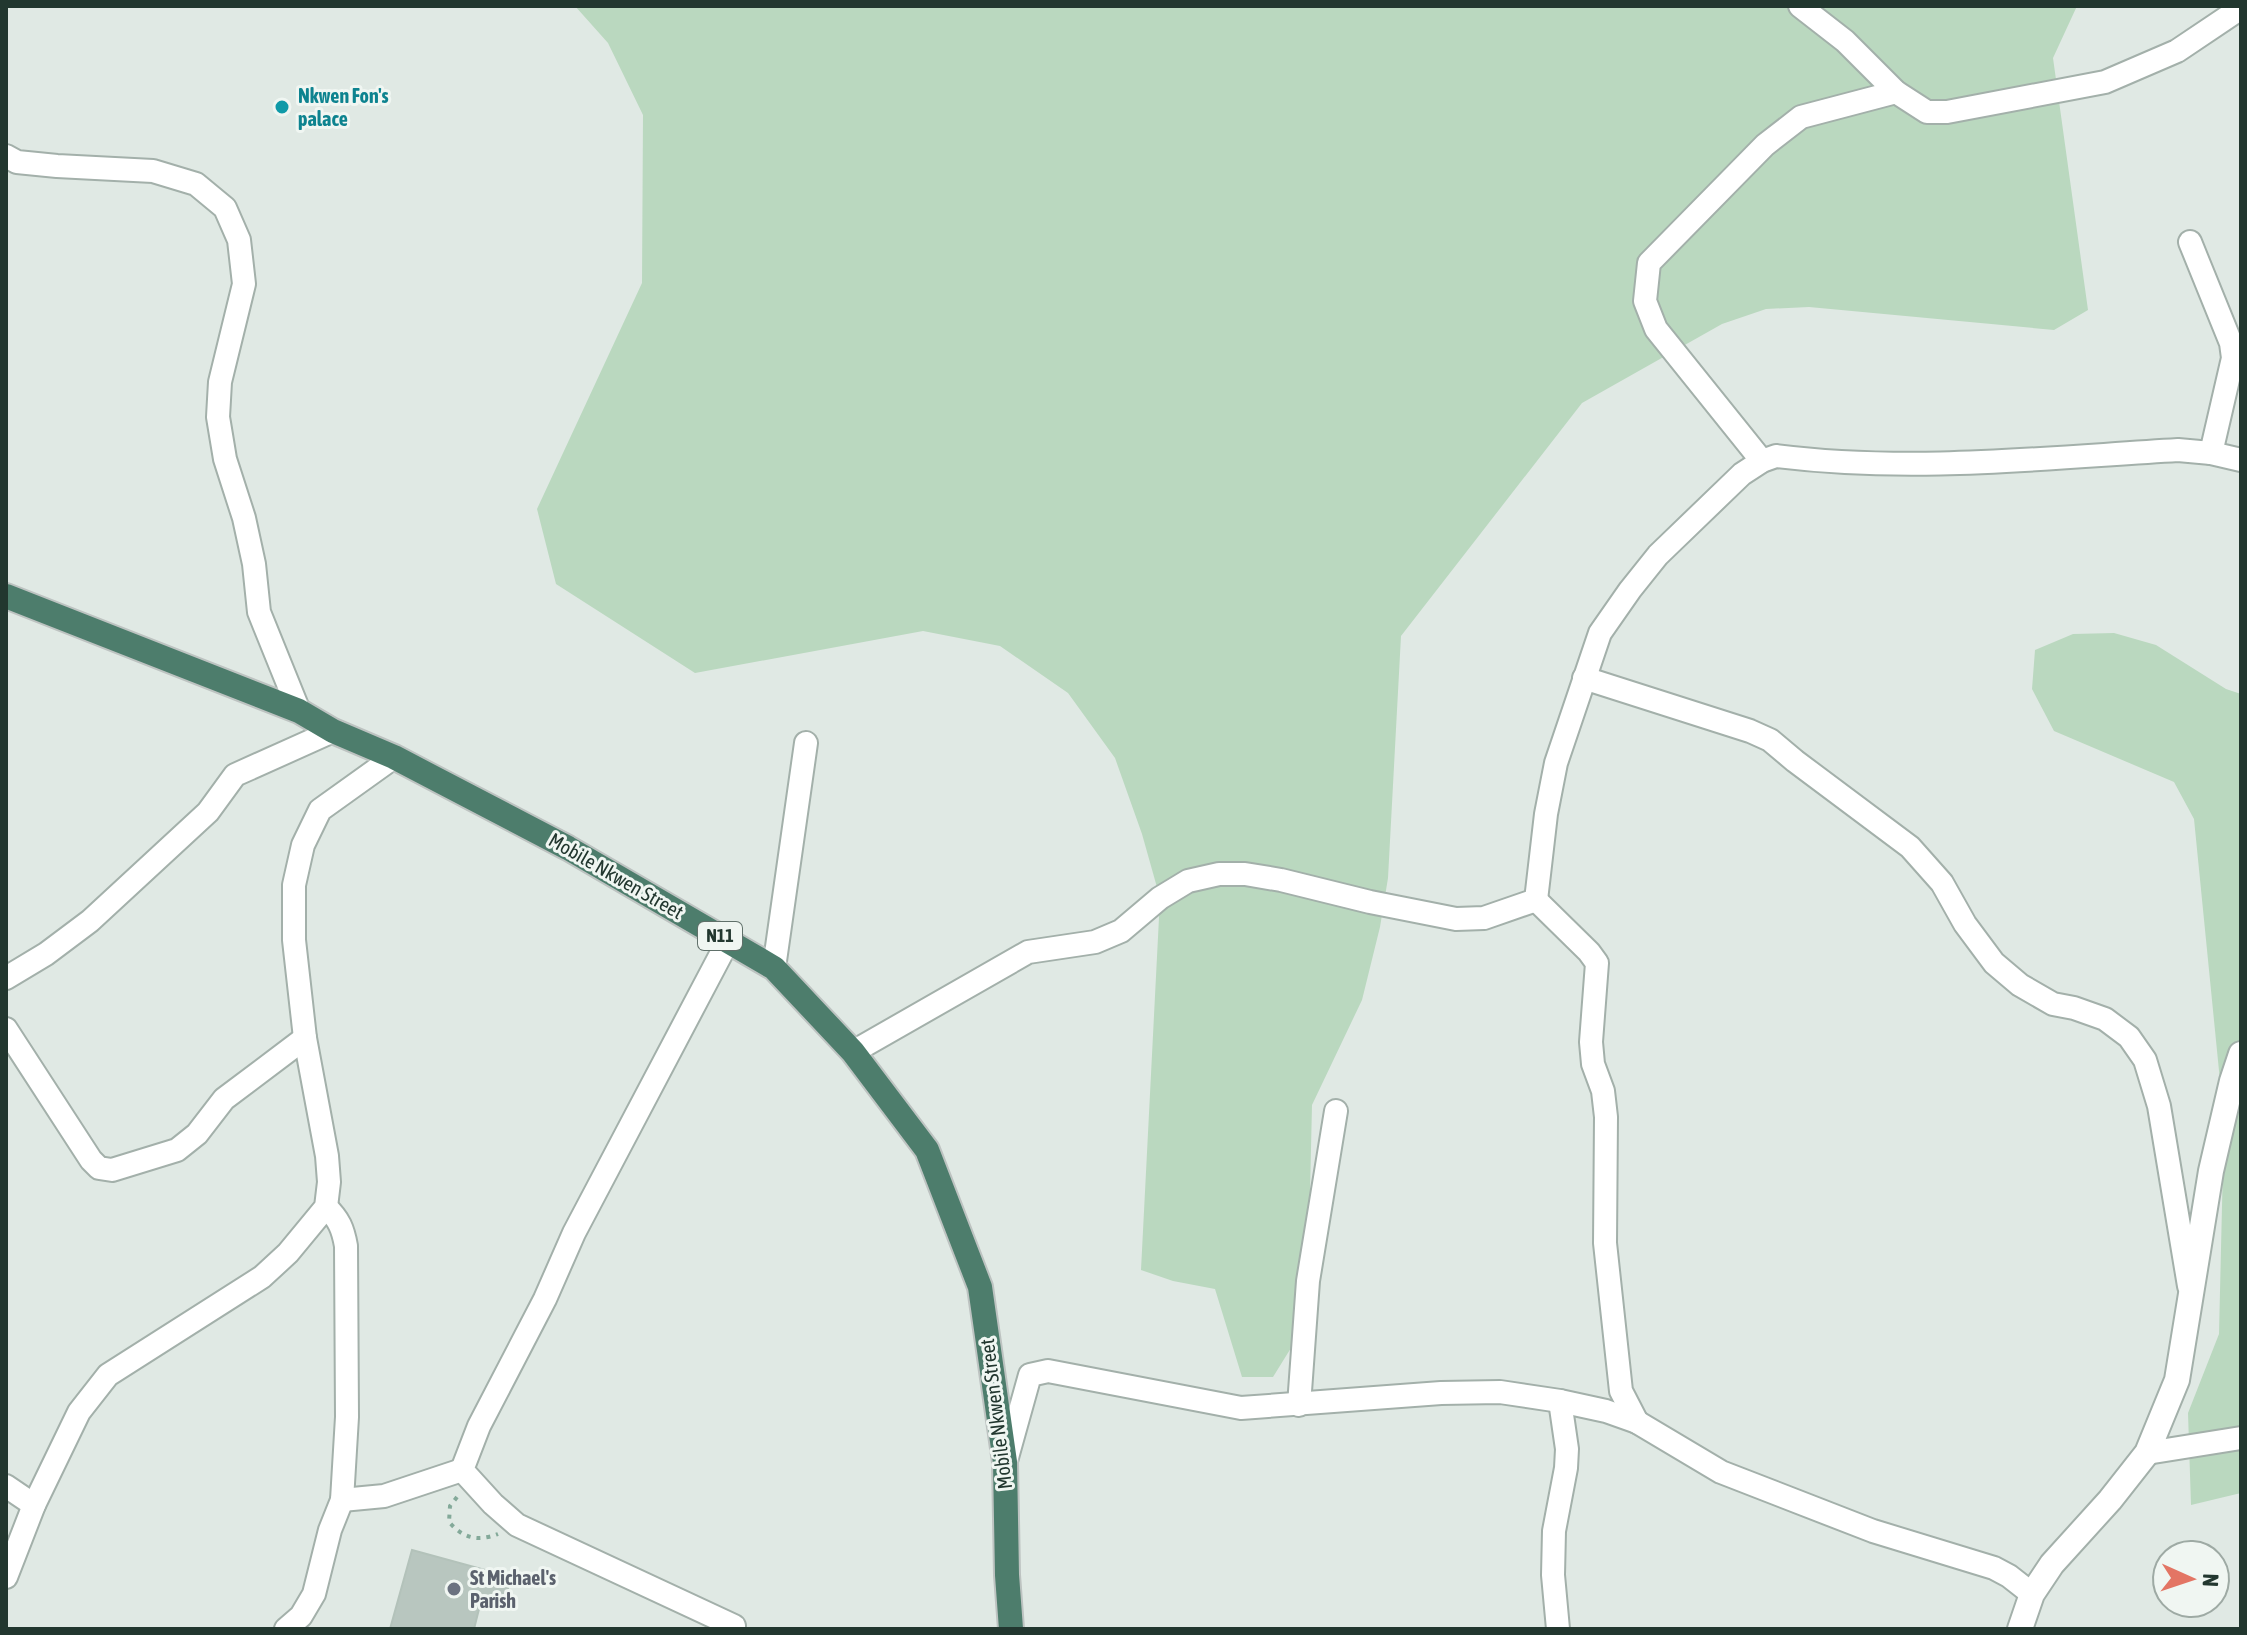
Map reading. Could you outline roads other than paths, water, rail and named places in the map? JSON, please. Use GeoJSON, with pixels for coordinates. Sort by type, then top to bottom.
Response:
{"type":"FeatureCollection","features":[{"type":"Feature","properties":{"kind":"highway","name":"Mobile Nkwen Street"},"geometry":{"type":"LineString","coordinates":[[6,596],[299,711],[333,731],[394,757],[568,848],[774,968],[853,1052],[927,1150],[980,1287],[1005,1462],[1011,1629]]}},
{"type":"Feature","properties":{"kind":"street"},"geometry":{"type":"LineString","coordinates":[[1800,6],[1845,41],[1896,92],[1927,112],[1947,112],[2105,82],[2177,51],[2241,8]]}},
{"type":"Feature","properties":{"kind":"street"},"geometry":{"type":"LineString","coordinates":[[1762,461],[1656,329],[1645,301],[1649,263],[1765,145],[1801,117],[1896,92]]}},
{"type":"Feature","properties":{"kind":"street"},"geometry":{"type":"LineString","coordinates":[[6,156],[17,162],[153,171],[196,184],[225,208],[239,240],[244,284],[220,382],[220,431],[254,564],[259,612],[299,711]]}},
{"type":"Feature","properties":{"kind":"street"},"geometry":{"type":"LineString","coordinates":[[2190,242],[2231,343],[2233,358],[2211,453]]}},
{"type":"Feature","properties":{"kind":"street"},"geometry":{"type":"LineString","coordinates":[[1536,900],[1546,814],[1556,763],[1600,633],[1658,555],[1742,474],[1762,461],[1776,456],[1871,465],[1927,465],[2178,450],[2241,460]]}},
{"type":"Feature","properties":{"kind":"street"},"geometry":{"type":"LineString","coordinates":[[1584,678],[1770,740],[1910,847],[1942,883],[1965,924],[1994,963],[2020,985],[2053,1004],[2105,1019],[2129,1037],[2145,1060],[2159,1106],[2190,1292]]}},
{"type":"Feature","properties":{"kind":"street"},"geometry":{"type":"LineString","coordinates":[[6,978],[46,954],[90,921],[208,812],[235,775],[333,731]]}},
{"type":"Feature","properties":{"kind":"street"},"geometry":{"type":"LineString","coordinates":[[774,968],[806,743]]}},
{"type":"Feature","properties":{"kind":"street"},"geometry":{"type":"LineString","coordinates":[[6,1577],[34,1505],[79,1412],[108,1375],[262,1277],[288,1253],[326,1207],[329,1182],[327,1156],[305,1038],[294,940],[294,885],[303,845],[320,810],[394,757]]}},
{"type":"Feature","properties":{"kind":"street"},"geometry":{"type":"LineString","coordinates":[[853,1052],[1028,952],[1095,942],[1121,931],[1160,898],[1188,881],[1219,874],[1245,874],[1281,880],[1456,919],[1484,918],[1536,900]]}},
{"type":"Feature","properties":{"kind":"street"},"geometry":{"type":"LineString","coordinates":[[1536,900],[1597,963],[1591,1042],[1606,1117],[1605,1243],[1621,1391],[1637,1422]]}},
{"type":"Feature","properties":{"kind":"street"},"geometry":{"type":"LineString","coordinates":[[467,1475],[479,1426],[545,1299],[574,1233],[728,941]]}},
{"type":"Feature","properties":{"kind":"street"},"geometry":{"type":"LineString","coordinates":[[6,1029],[91,1160],[99,1168],[112,1170],[177,1150],[197,1134],[224,1099],[305,1038]]}},
{"type":"Feature","properties":{"kind":"street"},"geometry":{"type":"LineString","coordinates":[[2020,1629],[2032,1594],[2052,1564],[2110,1500],[2147,1453],[2177,1380],[2211,1171],[2241,1054]]}},
{"type":"Feature","properties":{"kind":"street"},"geometry":{"type":"LineString","coordinates":[[1299,1405],[1308,1281],[1336,1111]]}},
{"type":"Feature","properties":{"kind":"street"},"geometry":{"type":"LineString","coordinates":[[286,1629],[301,1616],[314,1594],[330,1530],[342,1500],[347,1417],[346,1246],[337,1218],[326,1207]]}},
{"type":"Feature","properties":{"kind":"street"},"geometry":{"type":"LineString","coordinates":[[1005,1462],[1030,1375],[1048,1371],[1241,1408],[1441,1393],[1500,1392],[1606,1411],[1637,1422],[1721,1472],[1873,1531],[1994,1568],[2032,1594]]}},
{"type":"Feature","properties":{"kind":"street"},"geometry":{"type":"LineString","coordinates":[[1606,1411],[1621,1391]]}},
{"type":"Feature","properties":{"kind":"street"},"geometry":{"type":"LineString","coordinates":[[1558,1629],[1553,1575],[1554,1531],[1567,1449],[1560,1401]]}},
{"type":"Feature","properties":{"kind":"street"},"geometry":{"type":"LineString","coordinates":[[2147,1453],[2241,1438]]}},
{"type":"Feature","properties":{"kind":"street"},"geometry":{"type":"LineString","coordinates":[[342,1500],[384,1496],[467,1475]]}},
{"type":"Feature","properties":{"kind":"street"},"geometry":{"type":"LineString","coordinates":[[467,1475],[517,1525],[734,1626]]}},
{"type":"Feature","properties":{"kind":"street"},"geometry":{"type":"LineString","coordinates":[[6,1486],[34,1505]]}},
{"type":"Feature","properties":{"kind":"place","name":"Nkwen Fon's palace"},"geometry":{"type":"Point","coordinates":[282,107]}},
{"type":"Feature","properties":{"kind":"place","name":"St Michael's Parish"},"geometry":{"type":"Point","coordinates":[454,1589]}}]}
